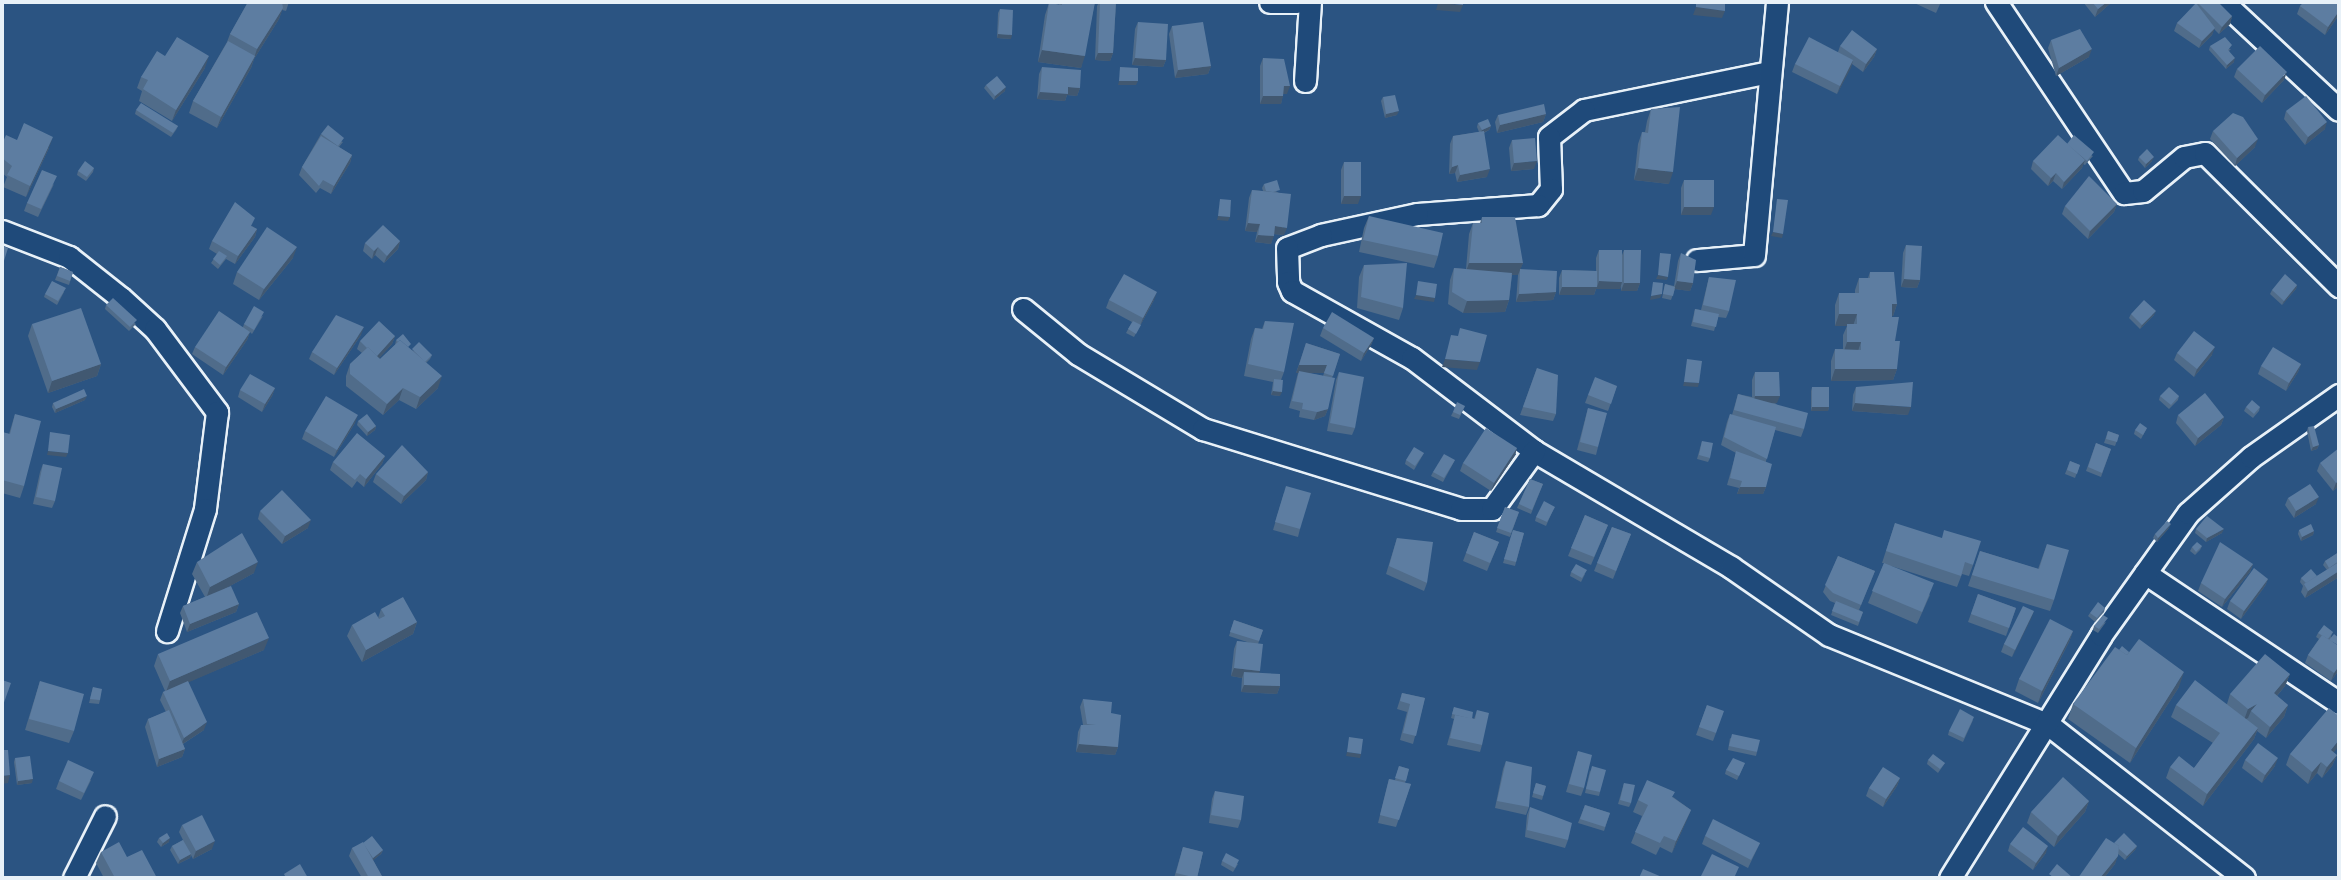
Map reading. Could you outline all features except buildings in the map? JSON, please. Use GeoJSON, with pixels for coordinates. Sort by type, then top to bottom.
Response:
{"type":"FeatureCollection","features":[{"type":"Feature","properties":{"kind":"street"},"geometry":{"type":"LineString","coordinates":[[1270,2],[1297,2]]}},
{"type":"Feature","properties":{"kind":"street"},"geometry":{"type":"LineString","coordinates":[[1305,81],[1310,2]]}},
{"type":"Feature","properties":{"kind":"street"},"geometry":{"type":"LineString","coordinates":[[1697,260],[1754,256],[1777,2]]}},
{"type":"Feature","properties":{"kind":"street"},"geometry":{"type":"LineString","coordinates":[[1996,2],[2124,193],[2143,191],[2184,157],[2205,153],[2339,286]]}},
{"type":"Feature","properties":{"kind":"street"},"geometry":{"type":"LineString","coordinates":[[2223,2],[2338,105]]}},
{"type":"Feature","properties":{"kind":"street"},"geometry":{"type":"LineString","coordinates":[[1769,72],[1584,110],[1549,137],[1551,189],[1538,205],[1417,214],[1287,248],[1292,291],[1412,358],[1534,451],[1731,567],[1857,651],[2049,725],[2244,878]]}},
{"type":"Feature","properties":{"kind":"street"},"geometry":{"type":"LineString","coordinates":[[2,231],[69,257],[121,298],[155,328],[218,412],[205,509],[167,631]]}},
{"type":"Feature","properties":{"kind":"street"},"geometry":{"type":"LineString","coordinates":[[1023,309],[1078,354],[1203,429],[1461,509],[1492,509],[1534,451]]}},
{"type":"Feature","properties":{"kind":"street"},"geometry":{"type":"LineString","coordinates":[[1950,878],[2145,573],[2188,513],[2250,457],[2339,395]]}},
{"type":"Feature","properties":{"kind":"street"},"geometry":{"type":"LineString","coordinates":[[2145,573],[2339,703]]}},
{"type":"Feature","properties":{"kind":"street"},"geometry":{"type":"LineString","coordinates":[[74,878],[105,816]]}}]}
